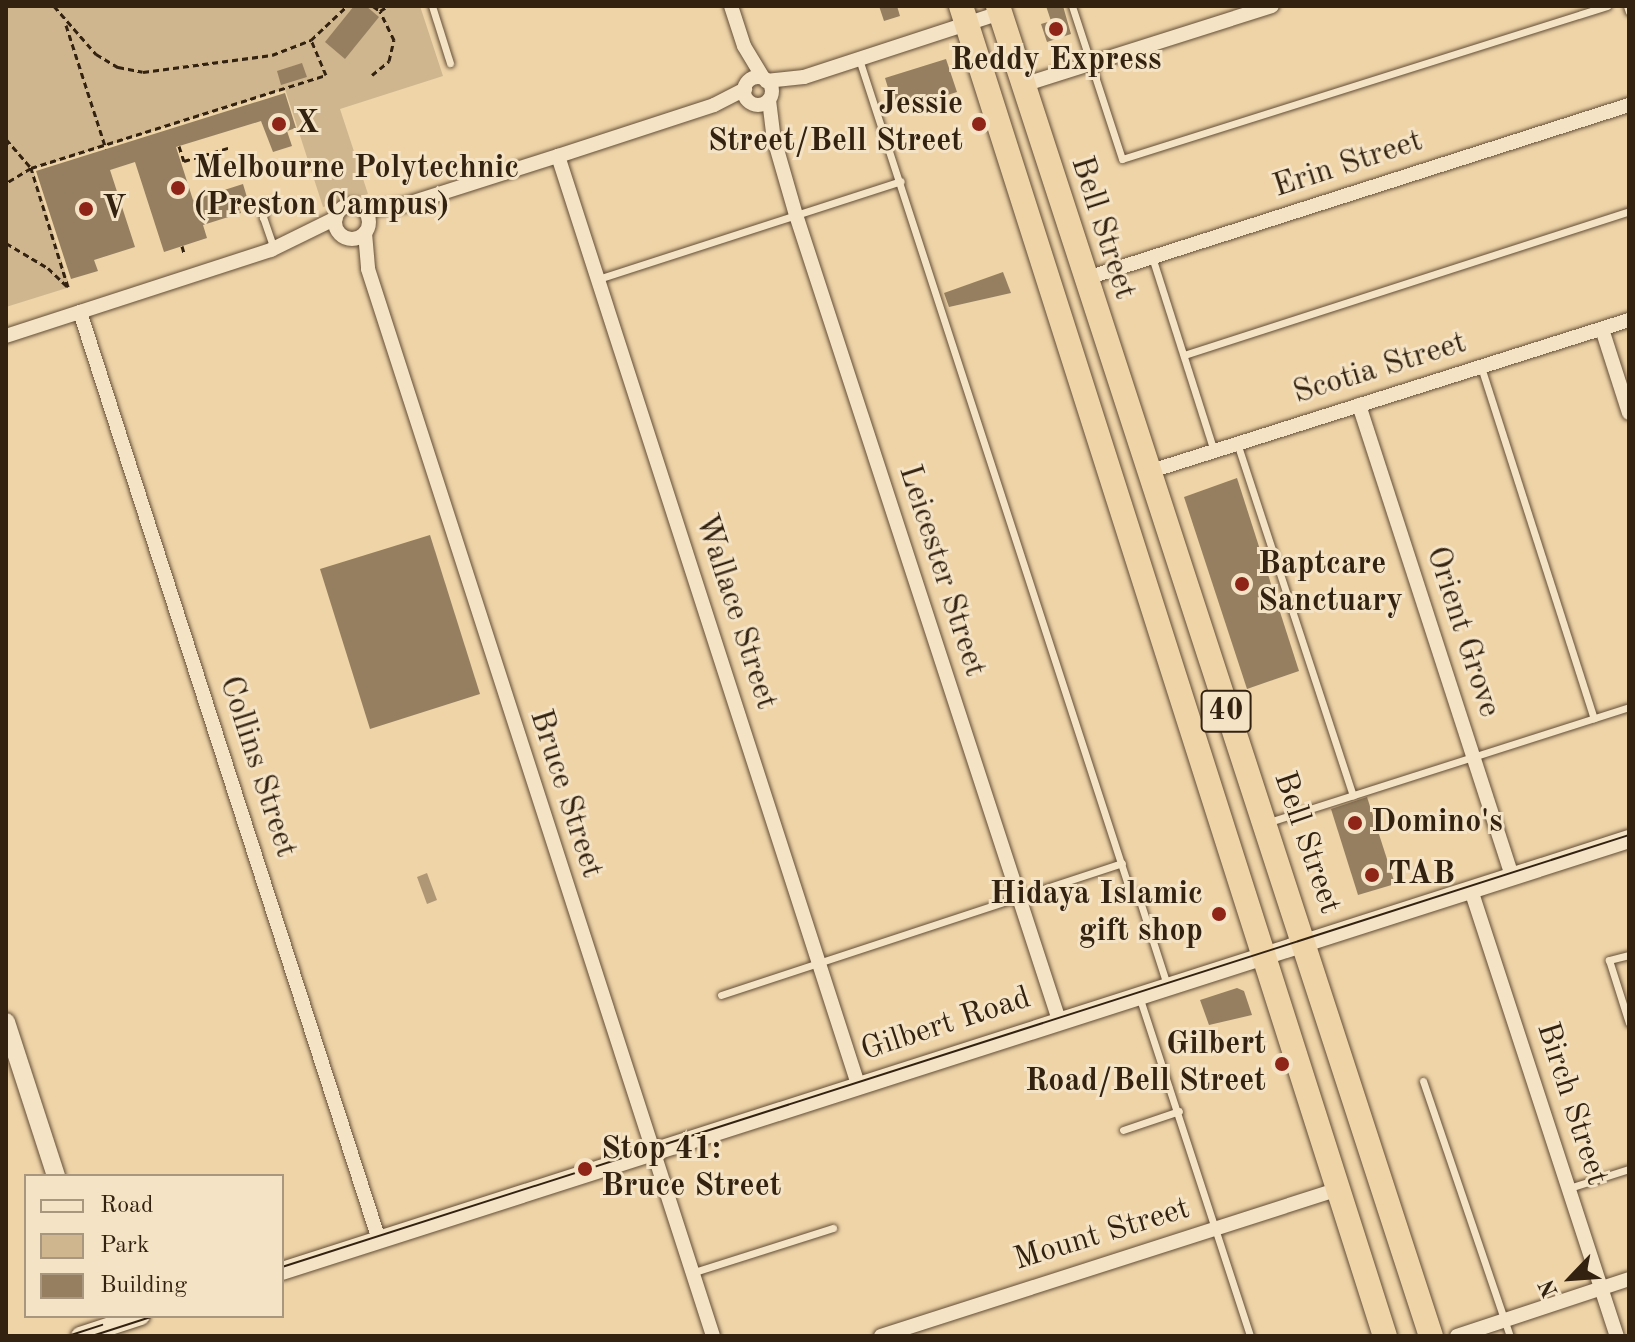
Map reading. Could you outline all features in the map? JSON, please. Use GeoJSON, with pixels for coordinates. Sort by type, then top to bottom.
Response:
{"type":"FeatureCollection","features":[{"type":"Feature","properties":{"kind":"highway","name":"Bell Street"},"geometry":{"type":"LineString","coordinates":[[999,9],[1084,279],[1306,941],[1431,1336]]}},
{"type":"Feature","properties":{"kind":"highway","name":"Bell Street"},"geometry":{"type":"LineString","coordinates":[[964,15],[1385,1336]]}},
{"type":"Feature","properties":{"kind":"street"},"geometry":{"type":"LineString","coordinates":[[731,6],[744,46],[765,80],[762,101]]}},
{"type":"Feature","properties":{"kind":"street"},"geometry":{"type":"LineString","coordinates":[[1023,85],[1272,6]]}},
{"type":"Feature","properties":{"kind":"street"},"geometry":{"type":"LineString","coordinates":[[714,105],[762,101],[804,77],[859,59],[964,15],[999,9]]}},
{"type":"Feature","properties":{"kind":"street"},"geometry":{"type":"LineString","coordinates":[[744,46],[746,86],[762,101]]}},
{"type":"Feature","properties":{"kind":"street"},"geometry":{"type":"LineString","coordinates":[[6,336],[274,249],[305,237],[336,218],[346,207],[364,210],[404,205],[714,105],[746,86],[765,80],[804,77]]}},
{"type":"Feature","properties":{"kind":"street","name":"Leicester Street"},"geometry":{"type":"LineString","coordinates":[[762,101],[796,215],[1059,1020]]}},
{"type":"Feature","properties":{"kind":"street","name":"Erin Street"},"geometry":{"type":"LineString","coordinates":[[1084,279],[1629,105]]}},
{"type":"Feature","properties":{"kind":"street","name":"Wallace Street"},"geometry":{"type":"LineString","coordinates":[[558,156],[858,1084]]}},
{"type":"Feature","properties":{"kind":"street"},"geometry":{"type":"LineString","coordinates":[[305,237],[345,237],[366,230],[404,205]]}},
{"type":"Feature","properties":{"kind":"street","name":"Bruce Street"},"geometry":{"type":"LineString","coordinates":[[364,210],[368,269],[713,1336]]}},
{"type":"Feature","properties":{"kind":"street","name":"Bruce Street"},"geometry":{"type":"LineString","coordinates":[[336,218],[345,237],[368,269]]}},
{"type":"Feature","properties":{"kind":"street","name":"Collins Street"},"geometry":{"type":"LineString","coordinates":[[80,312],[379,1240]]}},
{"type":"Feature","properties":{"kind":"street","name":"Scotia Street"},"geometry":{"type":"LineString","coordinates":[[1148,472],[1629,320]]}},
{"type":"Feature","properties":{"kind":"street"},"geometry":{"type":"LineString","coordinates":[[1602,329],[1629,413]]}},
{"type":"Feature","properties":{"kind":"street","name":"Orient Grove"},"geometry":{"type":"LineString","coordinates":[[1359,405],[1512,876]]}},
{"type":"Feature","properties":{"kind":"street","name":"Gilbert Road"},"geometry":{"type":"LineString","coordinates":[[284,1270],[1264,953],[1629,839]]}},
{"type":"Feature","properties":{"kind":"street","name":"Birch Street"},"geometry":{"type":"LineString","coordinates":[[1471,890],[1617,1336]]}},
{"type":"Feature","properties":{"kind":"street"},"geometry":{"type":"LineString","coordinates":[[6,1022],[55,1174]]}},
{"type":"Feature","properties":{"kind":"street","name":"Mount Street"},"geometry":{"type":"LineString","coordinates":[[881,1336],[1340,1189]]}},
{"type":"Feature","properties":{"kind":"street"},"geometry":{"type":"LineString","coordinates":[[1457,1336],[1508,1329],[1629,1279]]}},
{"type":"Feature","properties":{"kind":"street"},"geometry":{"type":"LineString","coordinates":[[80,1336],[134,1318]]}},
{"type":"Feature","properties":{"kind":"lane"},"geometry":{"type":"LineString","coordinates":[[432,6],[450,63]]}},
{"type":"Feature","properties":{"kind":"lane"},"geometry":{"type":"LineString","coordinates":[[1072,6],[1122,159],[1607,6]]}},
{"type":"Feature","properties":{"kind":"lane"},"geometry":{"type":"LineString","coordinates":[[1627,6],[1629,12]]}},
{"type":"Feature","properties":{"kind":"lane"},"geometry":{"type":"LineString","coordinates":[[859,59],[1122,863],[1167,985]]}},
{"type":"Feature","properties":{"kind":"lane"},"geometry":{"type":"LineString","coordinates":[[598,279],[901,181]]}},
{"type":"Feature","properties":{"kind":"lane"},"geometry":{"type":"LineString","coordinates":[[267,203],[263,217],[274,249]]}},
{"type":"Feature","properties":{"kind":"lane"},"geometry":{"type":"LineString","coordinates":[[1184,355],[1629,211]]}},
{"type":"Feature","properties":{"kind":"lane"},"geometry":{"type":"LineString","coordinates":[[1152,257],[1214,451]]}},
{"type":"Feature","properties":{"kind":"lane"},"geometry":{"type":"LineString","coordinates":[[1481,367],[1594,718]]}},
{"type":"Feature","properties":{"kind":"lane"},"geometry":{"type":"LineString","coordinates":[[1237,443],[1353,795]]}},
{"type":"Feature","properties":{"kind":"lane"},"geometry":{"type":"LineString","coordinates":[[1265,823],[1629,707]]}},
{"type":"Feature","properties":{"kind":"lane"},"geometry":{"type":"LineString","coordinates":[[721,995],[1122,863]]}},
{"type":"Feature","properties":{"kind":"lane"},"geometry":{"type":"LineString","coordinates":[[1629,955],[1609,960],[1629,1023]]}},
{"type":"Feature","properties":{"kind":"lane"},"geometry":{"type":"LineString","coordinates":[[1139,994],[1250,1336]]}},
{"type":"Feature","properties":{"kind":"lane"},"geometry":{"type":"LineString","coordinates":[[1423,1081],[1508,1329]]}},
{"type":"Feature","properties":{"kind":"lane"},"geometry":{"type":"LineString","coordinates":[[1123,1130],[1179,1111]]}},
{"type":"Feature","properties":{"kind":"lane"},"geometry":{"type":"LineString","coordinates":[[1569,1188],[1629,1169]]}},
{"type":"Feature","properties":{"kind":"lane"},"geometry":{"type":"LineString","coordinates":[[691,1273],[833,1228]]}},
{"type":"Feature","properties":{"kind":"path"},"geometry":{"type":"LineString","coordinates":[[54,6],[66,25],[96,54],[118,67],[143,72],[260,58],[311,40],[347,6]]}},
{"type":"Feature","properties":{"kind":"path"},"geometry":{"type":"LineString","coordinates":[[372,75],[389,61],[394,40],[380,11],[373,6]]}},
{"type":"Feature","properties":{"kind":"path"},"geometry":{"type":"LineString","coordinates":[[380,11],[388,6]]}},
{"type":"Feature","properties":{"kind":"path"},"geometry":{"type":"LineString","coordinates":[[66,25],[105,147]]}},
{"type":"Feature","properties":{"kind":"path"},"geometry":{"type":"LineString","coordinates":[[6,183],[31,168],[326,75],[311,40]]}},
{"type":"Feature","properties":{"kind":"path"},"geometry":{"type":"LineString","coordinates":[[6,139],[31,168],[68,288],[48,268],[6,243]]}},
{"type":"Feature","properties":{"kind":"path"},"geometry":{"type":"LineString","coordinates":[[179,146],[184,161],[228,148]]}},
{"type":"Feature","properties":{"kind":"path"},"geometry":{"type":"LineString","coordinates":[[182,246],[184,253]]}},
{"type":"Feature","properties":{"kind":"green space"},"geometry":{"type":"Polygon","coordinates":[[[6,6],[420,6],[443,76],[340,109],[368,194],[323,207],[285,89],[33,169],[70,287],[6,307],[6,6]]]}},
{"type":"Feature","properties":{"kind":"shaded area"},"geometry":{"type":"Polygon","coordinates":[[[427,873],[437,900],[427,904],[417,877],[427,873]]]}},
{"type":"Feature","properties":{"kind":"building"},"geometry":{"type":"Polygon","coordinates":[[[354,6],[366,6],[379,17],[345,59],[325,42],[354,6]]]}},
{"type":"Feature","properties":{"kind":"building"},"geometry":{"type":"Polygon","coordinates":[[[879,6],[897,6],[900,16],[884,21],[879,6]]]}},
{"type":"Feature","properties":{"kind":"building","name":"Reddy Express"},"geometry":{"type":"Polygon","coordinates":[[[1046,6],[1063,6],[1071,34],[1047,42],[1041,24],[1051,21],[1046,6]]]}},
{"type":"Feature","properties":{"kind":"building"},"geometry":{"type":"Polygon","coordinates":[[[946,59],[957,92],[904,109],[901,101],[893,104],[885,78],[946,59]]]}},
{"type":"Feature","properties":{"kind":"building"},"geometry":{"type":"Polygon","coordinates":[[[302,63],[307,77],[281,85],[277,71],[302,63]]]}},
{"type":"Feature","properties":{"kind":"building"},"geometry":{"type":"Polygon","coordinates":[[[285,93],[296,128],[287,131],[292,146],[273,152],[261,121],[176,147],[193,200],[243,184],[249,204],[239,207],[241,213],[203,225],[207,238],[164,252],[135,162],[110,170],[135,247],[94,260],[98,271],[71,279],[36,171],[285,93]]]}},
{"type":"Feature","properties":{"kind":"building"},"geometry":{"type":"Polygon","coordinates":[[[1003,272],[1011,293],[949,307],[944,293],[1003,272]]]}},
{"type":"Feature","properties":{"kind":"building","name":"Baptcare Sanctuary"},"geometry":{"type":"Polygon","coordinates":[[[1237,478],[1299,671],[1247,689],[1184,497],[1237,478]]]}},
{"type":"Feature","properties":{"kind":"building"},"geometry":{"type":"Polygon","coordinates":[[[430,535],[480,694],[370,729],[320,569],[430,535]]]}},
{"type":"Feature","properties":{"kind":"building"},"geometry":{"type":"Polygon","coordinates":[[[1367,797],[1395,884],[1358,895],[1331,809],[1367,797]]]}},
{"type":"Feature","properties":{"kind":"building"},"geometry":{"type":"Polygon","coordinates":[[[1237,988],[1244,991],[1252,1015],[1209,1025],[1200,1000],[1237,988]]]}},
{"type":"Feature","properties":{"kind":"tram line"},"geometry":{"type":"LineString","coordinates":[[284,1266],[1629,835]]}},
{"type":"Feature","properties":{"kind":"tram line"},"geometry":{"type":"LineString","coordinates":[[92,1336],[148,1318]]}},
{"type":"Feature","properties":{"kind":"tram line"},"geometry":{"type":"LineString","coordinates":[[68,1336],[102,1325]]}},
{"type":"Feature","properties":{"kind":"place","name":"Reddy Express"},"geometry":{"type":"Point","coordinates":[1056,29]}},
{"type":"Feature","properties":{"kind":"place","name":"X"},"geometry":{"type":"Point","coordinates":[279,124]}},
{"type":"Feature","properties":{"kind":"place","name":"Jessie Street/Bell Street"},"geometry":{"type":"Point","coordinates":[979,124]}},
{"type":"Feature","properties":{"kind":"place","name":"Melbourne Polytechnic (Preston Campus)"},"geometry":{"type":"Point","coordinates":[178,188]}},
{"type":"Feature","properties":{"kind":"place","name":"V"},"geometry":{"type":"Point","coordinates":[86,209]}},
{"type":"Feature","properties":{"kind":"place","name":"Baptcare Sanctuary"},"geometry":{"type":"Point","coordinates":[1242,584]}},
{"type":"Feature","properties":{"kind":"place","name":"Domino's"},"geometry":{"type":"Point","coordinates":[1355,823]}},
{"type":"Feature","properties":{"kind":"place","name":"TAB"},"geometry":{"type":"Point","coordinates":[1372,875]}},
{"type":"Feature","properties":{"kind":"place","name":"Hidaya Islamic gift shop"},"geometry":{"type":"Point","coordinates":[1219,914]}},
{"type":"Feature","properties":{"kind":"place","name":"Gilbert Road/Bell Street"},"geometry":{"type":"Point","coordinates":[1282,1064]}},
{"type":"Feature","properties":{"kind":"place","name":"Stop 41: Bruce Street"},"geometry":{"type":"Point","coordinates":[585,1169]}}]}
